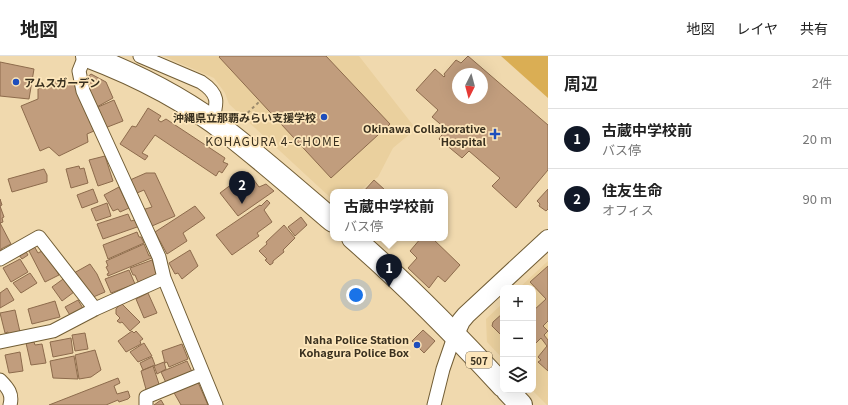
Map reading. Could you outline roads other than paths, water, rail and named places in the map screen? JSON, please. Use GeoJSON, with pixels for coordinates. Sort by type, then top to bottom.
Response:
{"type":"FeatureCollection","features":[{"type":"Feature","properties":{"kind":"highway"},"geometry":{"type":"LineString","coordinates":[[86,56],[128,73],[166,92],[212,121],[242,144],[330,218]]}},
{"type":"Feature","properties":{"kind":"highway","name":"507"},"geometry":{"type":"LineString","coordinates":[[356,241],[398,278],[455,334],[500,383]]}},
{"type":"Feature","properties":{"kind":"highway"},"geometry":{"type":"LineString","coordinates":[[510,393],[521,405]]}},
{"type":"Feature","properties":{"kind":"main road"},"geometry":{"type":"LineString","coordinates":[[455,334],[461,321],[466,315],[548,238]]}},
{"type":"Feature","properties":{"kind":"street"},"geometry":{"type":"LineString","coordinates":[[86,56],[79,71],[83,91],[159,257],[164,278],[202,374],[216,405]]}},
{"type":"Feature","properties":{"kind":"street"},"geometry":{"type":"LineString","coordinates":[[140,56],[201,82],[209,87],[216,99],[217,106],[212,121]]}},
{"type":"Feature","properties":{"kind":"street"},"geometry":{"type":"LineString","coordinates":[[0,259],[39,237],[95,308]]}},
{"type":"Feature","properties":{"kind":"street"},"geometry":{"type":"LineString","coordinates":[[0,342],[53,331],[95,308],[164,278]]}},
{"type":"Feature","properties":{"kind":"street"},"geometry":{"type":"LineString","coordinates":[[434,405],[443,369],[455,334]]}},
{"type":"Feature","properties":{"kind":"street"},"geometry":{"type":"LineString","coordinates":[[146,405],[146,397],[202,374]]}},
{"type":"Feature","properties":{"kind":"street"},"geometry":{"type":"LineString","coordinates":[[0,380],[8,389],[12,399],[10,405]]}},
{"type":"Feature","properties":{"kind":"place","name":"アムスガーデン"},"geometry":{"type":"Point","coordinates":[16,82]}},
{"type":"Feature","properties":{"kind":"place","name":"沖縄県立那覇みらい支援学校"},"geometry":{"type":"Point","coordinates":[324,117]}},
{"type":"Feature","properties":{"kind":"place","name":"Okinawa Collaborative Hospital"},"geometry":{"type":"Point","coordinates":[495,134]}},
{"type":"Feature","properties":{"kind":"place","name":"住友生命"},"geometry":{"type":"Point","coordinates":[242,204]}},
{"type":"Feature","properties":{"kind":"place","name":"古蔵中学校前"},"geometry":{"type":"Point","coordinates":[389,287]}},
{"type":"Feature","properties":{"kind":"place","name":"Naha Police Station Kohagura Police Box"},"geometry":{"type":"Point","coordinates":[417,345]}},
{"type":"Feature","properties":{"kind":"district","name":"KOHAGURA 4-CHOME"},"geometry":{"type":"Point","coordinates":[273,140]}}]}
